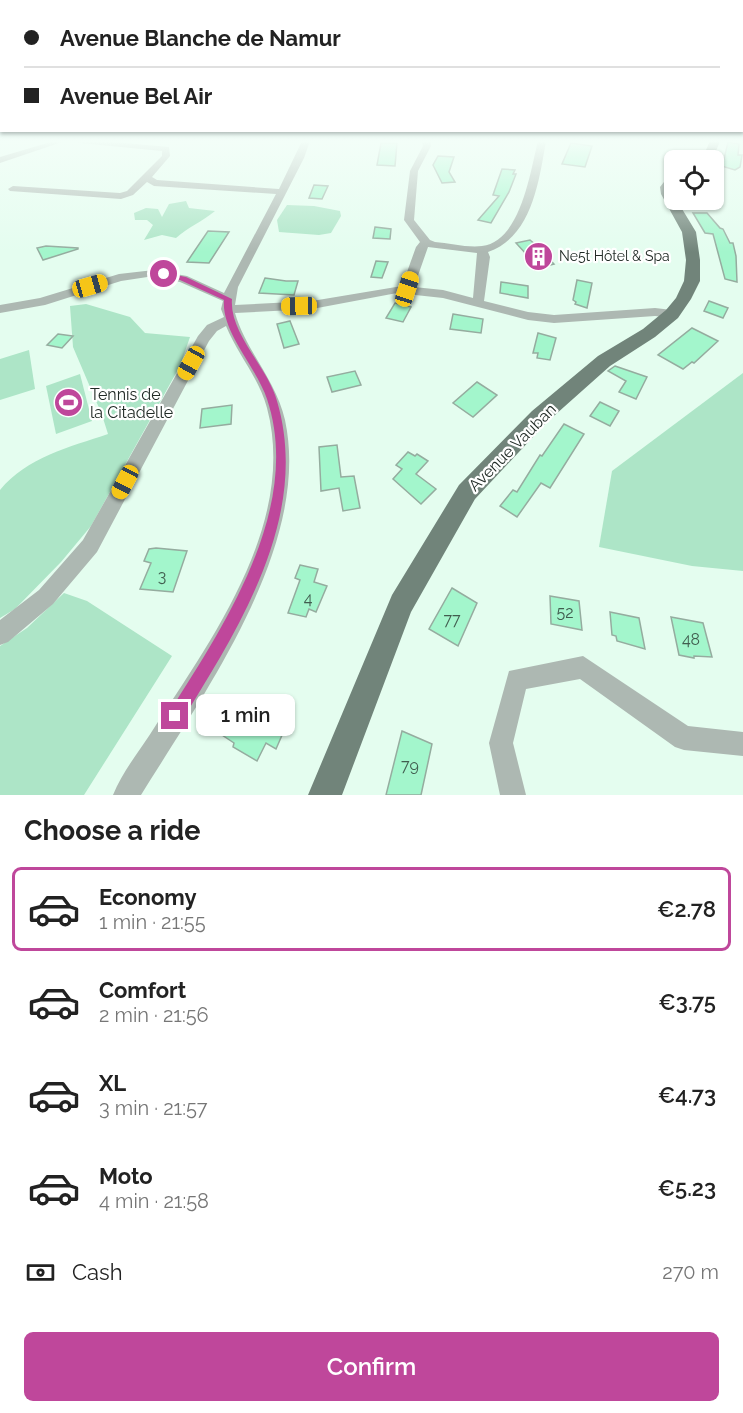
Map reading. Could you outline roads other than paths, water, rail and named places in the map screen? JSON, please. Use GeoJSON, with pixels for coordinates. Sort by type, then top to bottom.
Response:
{"type":"FeatureCollection","features":[{"type":"Feature","properties":{"kind":"main road","name":"Avenue Vauban"},"geometry":{"type":"LineString","coordinates":[[325,795],[401,604],[466,492],[539,417],[604,361],[649,333],[672,314],[692,281],[693,260],[690,232],[677,210]]}},
{"type":"Feature","properties":{"kind":"street"},"geometry":{"type":"LineString","coordinates":[[13,189],[121,196],[130,193],[146,178]]}},
{"type":"Feature","properties":{"kind":"street"},"geometry":{"type":"LineString","coordinates":[[148,178],[154,183],[167,185],[282,192]]}},
{"type":"Feature","properties":{"kind":"street"},"geometry":{"type":"LineString","coordinates":[[0,634],[40,603],[85,553],[105,521],[203,339],[228,309],[232,287],[289,178]]}},
{"type":"Feature","properties":{"kind":"street"},"geometry":{"type":"LineString","coordinates":[[413,178],[409,220],[426,242],[482,250],[500,244],[523,218],[533,178]]}},
{"type":"Feature","properties":{"kind":"street"},"geometry":{"type":"LineString","coordinates":[[407,289],[421,247],[426,242]]}},
{"type":"Feature","properties":{"kind":"street"},"geometry":{"type":"LineString","coordinates":[[478,303],[484,257],[482,250]]}},
{"type":"Feature","properties":{"kind":"street"},"geometry":{"type":"LineString","coordinates":[[0,309],[41,302],[119,278],[154,273],[183,279],[228,309],[263,378],[275,408],[281,457],[277,503],[265,550],[237,616],[126,795]]}},
{"type":"Feature","properties":{"kind":"street"},"geometry":{"type":"LineString","coordinates":[[228,309],[312,305],[396,289],[407,289],[443,294],[528,316],[554,319],[655,312],[672,314]]}},
{"type":"Feature","properties":{"kind":"street"},"geometry":{"type":"LineString","coordinates":[[513,795],[501,743],[517,679],[583,667],[684,738],[743,744]]}},
{"type":"Feature","properties":{"kind":"place","name":"Ne5t Hôtel & Spa"},"geometry":{"type":"Point","coordinates":[538,256]}},
{"type":"Feature","properties":{"kind":"place","name":"Tennis de la Citadelle"},"geometry":{"type":"Point","coordinates":[69,403]}}]}
